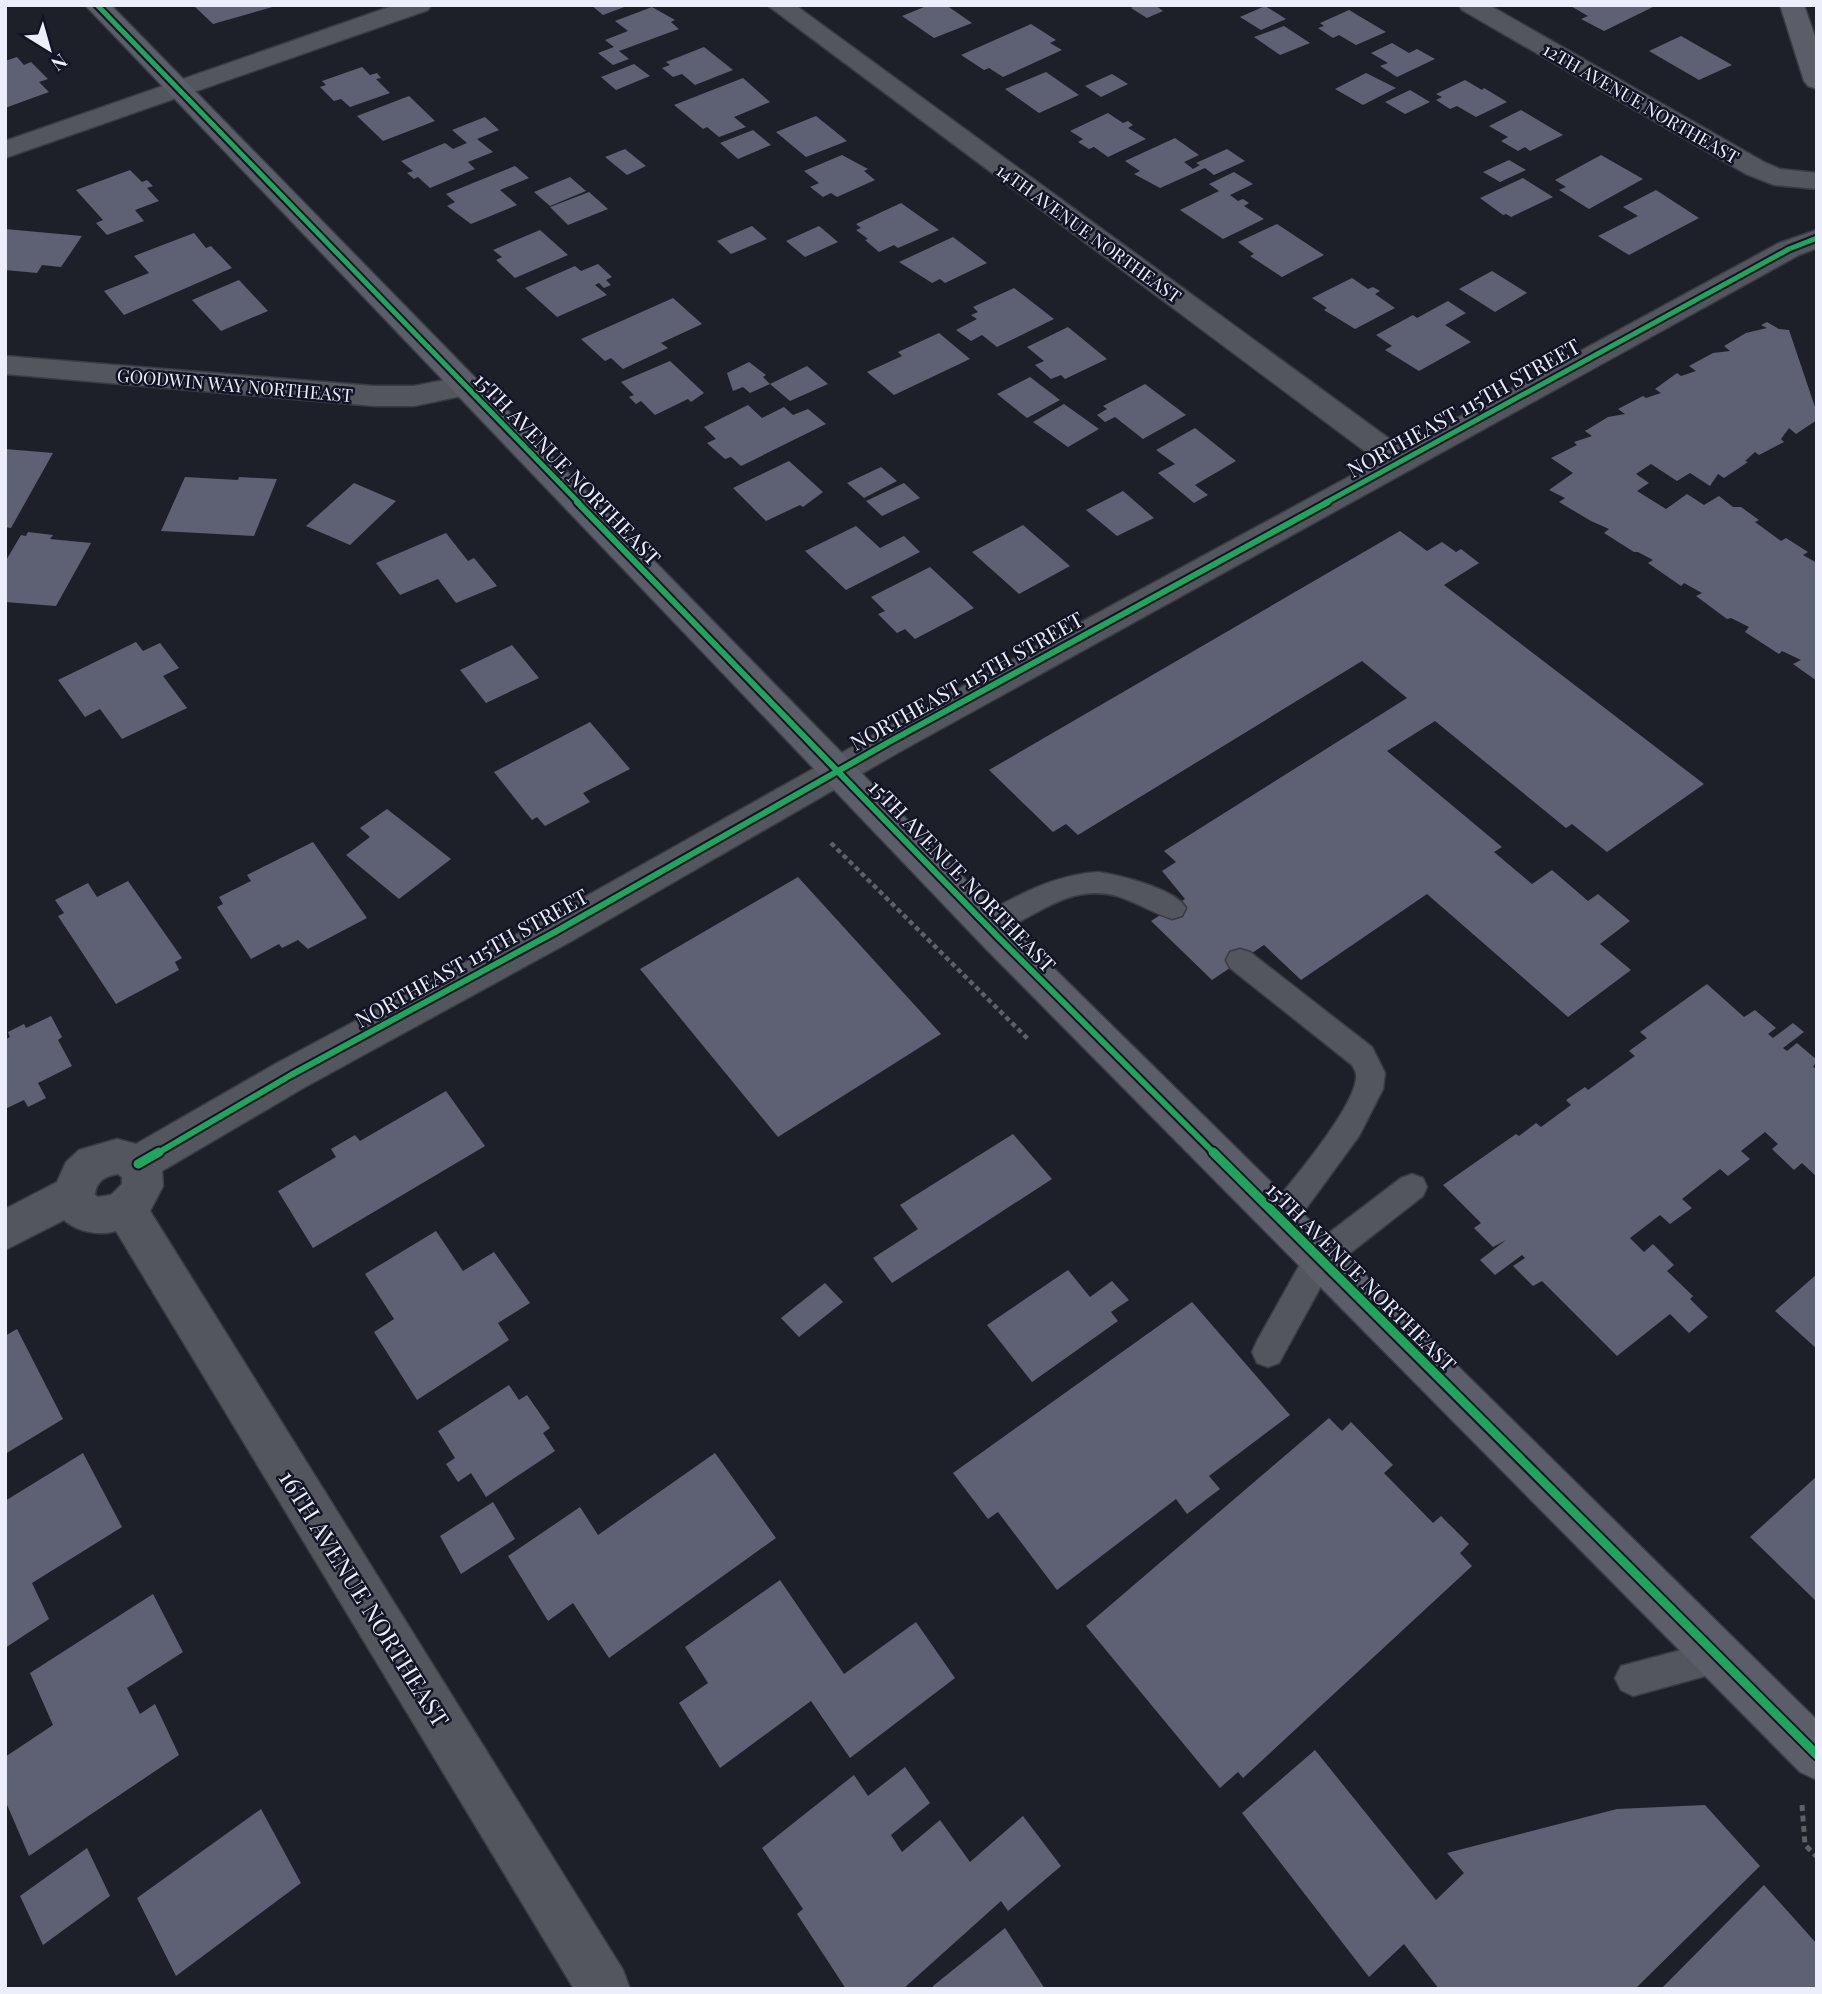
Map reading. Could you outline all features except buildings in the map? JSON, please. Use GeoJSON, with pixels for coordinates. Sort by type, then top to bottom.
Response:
{"type":"FeatureCollection","features":[{"type":"Feature","properties":{"kind":"street","name":"15TH AVENUE NORTHEAST"},"geometry":{"type":"LineString","coordinates":[[97,5],[987,926],[1817,1755]]}},
{"type":"Feature","properties":{"kind":"street"},"geometry":{"type":"LineString","coordinates":[[5,150],[419,5]]}},
{"type":"Feature","properties":{"kind":"street","name":"14TH AVENUE NORTHEAST"},"geometry":{"type":"LineString","coordinates":[[779,5],[1399,461]]}},
{"type":"Feature","properties":{"kind":"street","name":"12TH AVENUE NORTHEAST"},"geometry":{"type":"LineString","coordinates":[[1471,5],[1755,168],[1774,177],[1817,181]]}},
{"type":"Feature","properties":{"kind":"street"},"geometry":{"type":"LineString","coordinates":[[1793,5],[1817,81]]}},
{"type":"Feature","properties":{"kind":"street","name":"NORTHEAST 115TH STREET"},"geometry":{"type":"LineString","coordinates":[[138,1164],[291,1075],[555,932],[838,771],[1399,461],[1789,249],[1817,238]]}},
{"type":"Feature","properties":{"kind":"street","name":"GOODWIN WAY NORTHEAST"},"geometry":{"type":"LineString","coordinates":[[5,365],[374,396],[414,396],[465,386]]}},
{"type":"Feature","properties":{"kind":"street"},"geometry":{"type":"LineString","coordinates":[[121,1156],[138,1164],[143,1172],[141,1191],[125,1208],[115,1213],[91,1214],[82,1210],[76,1202],[76,1183],[82,1174],[100,1160],[121,1156]]}},
{"type":"Feature","properties":{"kind":"street"},"geometry":{"type":"LineString","coordinates":[[5,1231],[74,1193]]}},
{"type":"Feature","properties":{"kind":"street","name":"16TH AVENUE NORTHEAST"},"geometry":{"type":"LineString","coordinates":[[125,1208],[604,1989]]}},
{"type":"Feature","properties":{"kind":"lane"},"geometry":{"type":"LineString","coordinates":[[987,926],[1038,897],[1080,882],[1115,885],[1172,908]]}},
{"type":"Feature","properties":{"kind":"lane"},"geometry":{"type":"LineString","coordinates":[[1240,960],[1362,1056],[1371,1074],[1368,1093],[1335,1144],[1280,1219]]}},
{"type":"Feature","properties":{"kind":"lane"},"geometry":{"type":"LineString","coordinates":[[1268,1352],[1320,1258],[1412,1187]]}},
{"type":"Feature","properties":{"kind":"lane"},"geometry":{"type":"LineString","coordinates":[[1633,1678],[1719,1657]]}},
{"type":"Feature","properties":{"kind":"path"},"geometry":{"type":"LineString","coordinates":[[1794,1794],[1802,1802],[1805,1845],[1817,1857]]}},
{"type":"Feature","properties":{"kind":"cycle path"},"geometry":{"type":"LineString","coordinates":[[97,5],[998,937],[1817,1755]]}},
{"type":"Feature","properties":{"kind":"cycle path"},"geometry":{"type":"LineString","coordinates":[[138,1164],[291,1075],[555,932],[889,742],[1789,249],[1817,238]]}}]}
